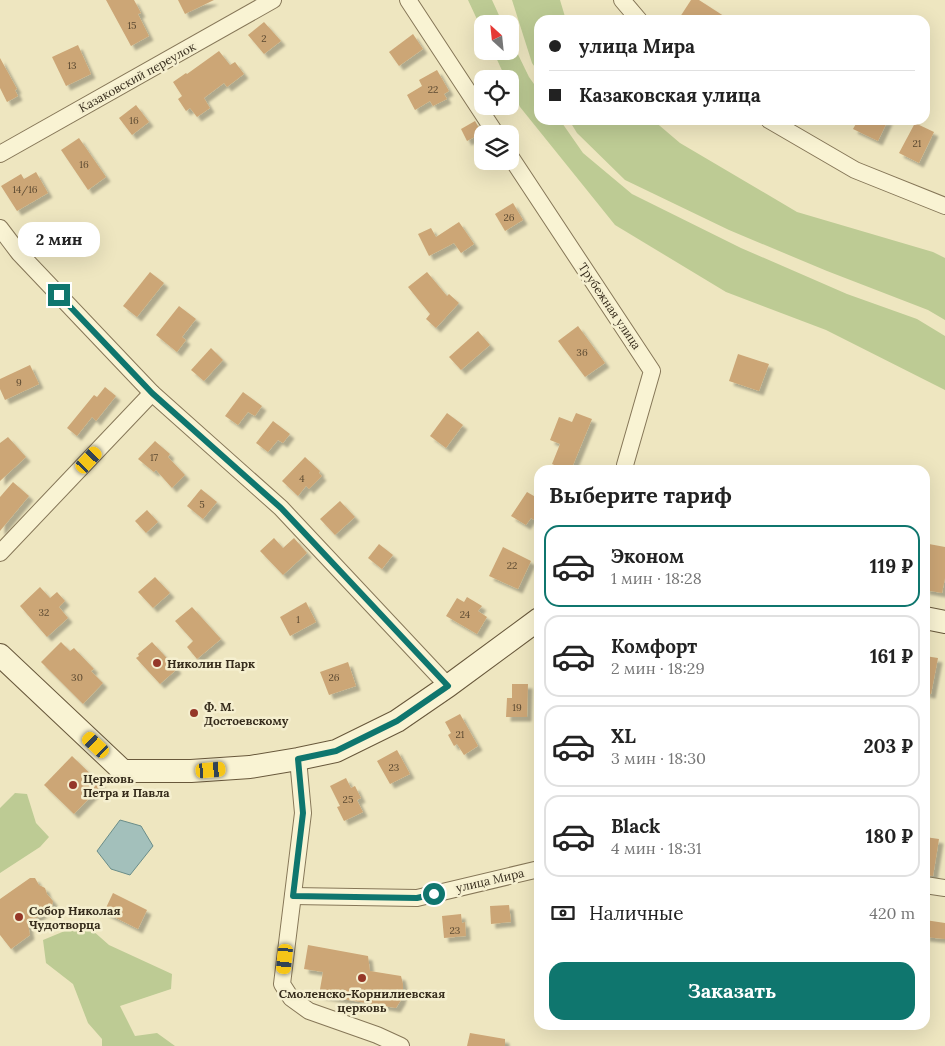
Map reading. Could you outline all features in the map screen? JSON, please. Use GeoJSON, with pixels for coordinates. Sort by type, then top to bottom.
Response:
{"type":"FeatureCollection","features":[{"type":"Feature","properties":{"kind":"street","name":"Казаковский переулок"},"geometry":{"type":"LineString","coordinates":[[0,154],[273,0]]}},
{"type":"Feature","properties":{"kind":"street"},"geometry":{"type":"LineString","coordinates":[[408,0],[490,125]]}},
{"type":"Feature","properties":{"kind":"street"},"geometry":{"type":"LineString","coordinates":[[622,0],[635,15]]}},
{"type":"Feature","properties":{"kind":"street"},"geometry":{"type":"LineString","coordinates":[[778,125],[855,170],[945,206]]}},
{"type":"Feature","properties":{"kind":"street","name":"Трубежная улица"},"geometry":{"type":"LineString","coordinates":[[519,170],[652,371],[625,465]]}},
{"type":"Feature","properties":{"kind":"street"},"geometry":{"type":"LineString","coordinates":[[0,228],[19,254],[152,393],[281,508],[448,686]]}},
{"type":"Feature","properties":{"kind":"street"},"geometry":{"type":"LineString","coordinates":[[0,553],[152,393]]}},
{"type":"Feature","properties":{"kind":"street"},"geometry":{"type":"LineString","coordinates":[[930,619],[945,622]]}},
{"type":"Feature","properties":{"kind":"street"},"geometry":{"type":"LineString","coordinates":[[0,655],[123,771],[191,771],[250,767],[336,751],[397,721],[534,623]]}},
{"type":"Feature","properties":{"kind":"street"},"geometry":{"type":"LineString","coordinates":[[298,759],[303,813],[282,984],[291,998],[309,1011],[377,1035],[401,1046]]}},
{"type":"Feature","properties":{"kind":"street","name":"улица Мира"},"geometry":{"type":"LineString","coordinates":[[293,896],[417,898],[534,870]]}},
{"type":"Feature","properties":{"kind":"street"},"geometry":{"type":"LineString","coordinates":[[930,886],[945,888]]}},
{"type":"Feature","properties":{"kind":"green space"},"geometry":{"type":"Polygon","coordinates":[[[468,0],[492,0],[499,15],[475,15],[468,0]]]}},
{"type":"Feature","properties":{"kind":"green space"},"geometry":{"type":"Polygon","coordinates":[[[512,0],[560,0],[564,15],[534,15],[534,66],[519,22],[519,15],[517,15],[512,0]]]}},
{"type":"Feature","properties":{"kind":"green space"},"geometry":{"type":"Polygon","coordinates":[[[519,56],[534,84],[534,124],[519,105],[519,70],[502,70],[497,60],[519,60],[519,56]]]}},
{"type":"Feature","properties":{"kind":"green space"},"geometry":{"type":"Polygon","coordinates":[[[534,125],[563,125],[583,153],[632,194],[741,248],[847,294],[917,319],[945,336],[945,390],[826,330],[726,292],[615,225],[534,125]]]}},
{"type":"Feature","properties":{"kind":"green space"},"geometry":{"type":"Polygon","coordinates":[[[572,125],[659,125],[680,143],[797,212],[933,252],[945,258],[945,320],[928,310],[729,230],[625,180],[577,133],[572,125]]]}},
{"type":"Feature","properties":{"kind":"green space"},"geometry":{"type":"Polygon","coordinates":[[[15,793],[27,794],[36,823],[49,837],[40,847],[0,873],[0,808],[15,793]]]}},
{"type":"Feature","properties":{"kind":"green space"},"geometry":{"type":"Polygon","coordinates":[[[84,923],[109,945],[172,974],[171,989],[120,1006],[135,1036],[157,1033],[175,1046],[102,1046],[102,1039],[88,1023],[73,984],[46,963],[43,940],[84,923]]]}},
{"type":"Feature","properties":{"kind":"water"},"geometry":{"type":"Polygon","coordinates":[[[120,820],[141,826],[153,846],[130,875],[111,869],[97,851],[120,820]]]}},
{"type":"Feature","properties":{"kind":"building"},"geometry":{"type":"Polygon","coordinates":[[[106,0],[134,0],[141,13],[138,14],[149,36],[131,46],[106,0]]]}},
{"type":"Feature","properties":{"kind":"building"},"geometry":{"type":"Polygon","coordinates":[[[178,0],[214,0],[185,14],[178,0]]]}},
{"type":"Feature","properties":{"kind":"building"},"geometry":{"type":"Polygon","coordinates":[[[691,0],[699,0],[722,15],[681,15],[691,0]]]}},
{"type":"Feature","properties":{"kind":"building"},"geometry":{"type":"Polygon","coordinates":[[[264,22],[281,41],[264,54],[248,35],[264,22]]]}},
{"type":"Feature","properties":{"kind":"building"},"geometry":{"type":"Polygon","coordinates":[[[413,34],[423,49],[399,66],[389,52],[413,34]]]}},
{"type":"Feature","properties":{"kind":"building"},"geometry":{"type":"Polygon","coordinates":[[[78,45],[91,74],[66,86],[52,57],[78,45]]]}},
{"type":"Feature","properties":{"kind":"building"},"geometry":{"type":"Polygon","coordinates":[[[219,51],[230,65],[235,62],[244,74],[227,87],[224,83],[204,98],[210,108],[197,117],[190,108],[186,111],[178,99],[182,96],[173,82],[219,51]]]}},
{"type":"Feature","properties":{"kind":"building"},"geometry":{"type":"Polygon","coordinates":[[[0,58],[17,89],[15,90],[18,96],[7,102],[0,88],[0,58]]]}},
{"type":"Feature","properties":{"kind":"building"},"geometry":{"type":"Polygon","coordinates":[[[437,70],[449,91],[444,94],[447,99],[433,106],[430,101],[415,110],[407,95],[422,86],[419,80],[437,70]]]}},
{"type":"Feature","properties":{"kind":"building"},"geometry":{"type":"Polygon","coordinates":[[[136,105],[149,122],[132,135],[119,118],[136,105]]]}},
{"type":"Feature","properties":{"kind":"building"},"geometry":{"type":"Polygon","coordinates":[[[475,121],[477,125],[474,125],[474,137],[467,141],[461,129],[475,121]]]}},
{"type":"Feature","properties":{"kind":"building"},"geometry":{"type":"Polygon","coordinates":[[[855,125],[886,125],[878,141],[853,129],[855,125]]]}},
{"type":"Feature","properties":{"kind":"building"},"geometry":{"type":"Polygon","coordinates":[[[914,125],[919,125],[934,132],[919,163],[899,153],[914,125]]]}},
{"type":"Feature","properties":{"kind":"building"},"geometry":{"type":"Polygon","coordinates":[[[79,138],[106,177],[88,190],[61,150],[79,138]]]}},
{"type":"Feature","properties":{"kind":"building"},"geometry":{"type":"Polygon","coordinates":[[[36,172],[48,193],[17,211],[1,186],[21,174],[24,179],[36,172]]]}},
{"type":"Feature","properties":{"kind":"building"},"geometry":{"type":"Polygon","coordinates":[[[513,203],[523,220],[505,231],[495,214],[513,203]]]}},
{"type":"Feature","properties":{"kind":"building"},"geometry":{"type":"Polygon","coordinates":[[[459,222],[474,244],[461,253],[454,243],[429,256],[418,234],[431,228],[436,237],[459,222]]]}},
{"type":"Feature","properties":{"kind":"building"},"geometry":{"type":"Polygon","coordinates":[[[150,272],[164,283],[137,317],[123,306],[150,272]]]}},
{"type":"Feature","properties":{"kind":"building"},"geometry":{"type":"Polygon","coordinates":[[[427,272],[447,296],[449,294],[459,303],[436,328],[426,319],[430,314],[408,287],[427,272]]]}},
{"type":"Feature","properties":{"kind":"building"},"geometry":{"type":"Polygon","coordinates":[[[179,306],[196,319],[182,337],[186,340],[177,352],[156,335],[179,306]]]}},
{"type":"Feature","properties":{"kind":"building"},"geometry":{"type":"Polygon","coordinates":[[[578,326],[605,363],[585,377],[558,341],[578,326]]]}},
{"type":"Feature","properties":{"kind":"building"},"geometry":{"type":"Polygon","coordinates":[[[478,331],[490,345],[461,370],[449,357],[478,331]]]}},
{"type":"Feature","properties":{"kind":"building"},"geometry":{"type":"Polygon","coordinates":[[[211,348],[223,360],[204,381],[191,370],[211,348]]]}},
{"type":"Feature","properties":{"kind":"building"},"geometry":{"type":"Polygon","coordinates":[[[738,354],[769,364],[759,391],[729,381],[738,354]]]}},
{"type":"Feature","properties":{"kind":"building"},"geometry":{"type":"Polygon","coordinates":[[[30,365],[39,384],[5,400],[0,389],[0,379],[30,365]]]}},
{"type":"Feature","properties":{"kind":"building"},"geometry":{"type":"Polygon","coordinates":[[[105,387],[116,396],[96,421],[92,417],[77,436],[67,428],[94,395],[97,397],[105,387]]]}},
{"type":"Feature","properties":{"kind":"building"},"geometry":{"type":"Polygon","coordinates":[[[243,392],[262,406],[255,416],[248,412],[238,425],[225,416],[243,392]]]}},
{"type":"Feature","properties":{"kind":"building"},"geometry":{"type":"Polygon","coordinates":[[[447,413],[463,425],[446,448],[430,436],[447,413]]]}},
{"type":"Feature","properties":{"kind":"building"},"geometry":{"type":"Polygon","coordinates":[[[576,413],[592,419],[573,465],[554,465],[552,464],[560,444],[550,440],[559,417],[572,422],[576,413]]]}},
{"type":"Feature","properties":{"kind":"building"},"geometry":{"type":"Polygon","coordinates":[[[273,421],[290,434],[283,443],[278,440],[268,452],[256,443],[273,421]]]}},
{"type":"Feature","properties":{"kind":"building"},"geometry":{"type":"Polygon","coordinates":[[[8,437],[26,457],[0,481],[0,443],[8,437]]]}},
{"type":"Feature","properties":{"kind":"building"},"geometry":{"type":"Polygon","coordinates":[[[155,441],[170,454],[168,457],[185,475],[172,488],[156,470],[154,472],[138,459],[155,441]]]}},
{"type":"Feature","properties":{"kind":"building"},"geometry":{"type":"Polygon","coordinates":[[[305,457],[320,471],[319,473],[322,476],[309,489],[306,486],[298,496],[282,481],[305,457]]]}},
{"type":"Feature","properties":{"kind":"building"},"geometry":{"type":"Polygon","coordinates":[[[13,482],[29,496],[0,531],[0,497],[13,482]]]}},
{"type":"Feature","properties":{"kind":"building"},"geometry":{"type":"Polygon","coordinates":[[[201,489],[217,502],[203,519],[187,506],[201,489]]]}},
{"type":"Feature","properties":{"kind":"building"},"geometry":{"type":"Polygon","coordinates":[[[527,492],[534,496],[534,520],[531,518],[526,525],[511,516],[527,492]]]}},
{"type":"Feature","properties":{"kind":"building"},"geometry":{"type":"Polygon","coordinates":[[[340,501],[355,517],[335,535],[320,519],[340,501]]]}},
{"type":"Feature","properties":{"kind":"building"},"geometry":{"type":"Polygon","coordinates":[[[147,510],[158,522],[146,533],[135,521],[147,510]]]}},
{"type":"Feature","properties":{"kind":"building"},"geometry":{"type":"Polygon","coordinates":[[[274,538],[283,548],[294,538],[307,553],[283,575],[260,551],[274,538]]]}},
{"type":"Feature","properties":{"kind":"building"},"geometry":{"type":"Polygon","coordinates":[[[379,544],[393,555],[382,569],[368,558],[379,544]]]}},
{"type":"Feature","properties":{"kind":"building"},"geometry":{"type":"Polygon","coordinates":[[[930,544],[945,547],[945,578],[942,593],[930,591],[930,544]]]}},
{"type":"Feature","properties":{"kind":"building"},"geometry":{"type":"Polygon","coordinates":[[[503,547],[531,561],[518,589],[489,576],[503,547]]]}},
{"type":"Feature","properties":{"kind":"building"},"geometry":{"type":"Polygon","coordinates":[[[155,577],[170,593],[153,608],[138,592],[155,577]]]}},
{"type":"Feature","properties":{"kind":"building"},"geometry":{"type":"Polygon","coordinates":[[[40,587],[50,598],[57,592],[65,601],[59,607],[68,618],[47,637],[20,606],[40,587]]]}},
{"type":"Feature","properties":{"kind":"building"},"geometry":{"type":"Polygon","coordinates":[[[467,597],[482,606],[478,611],[487,617],[477,634],[446,616],[457,598],[464,602],[467,597]]]}},
{"type":"Feature","properties":{"kind":"building"},"geometry":{"type":"Polygon","coordinates":[[[306,602],[316,622],[290,636],[280,617],[306,602]]]}},
{"type":"Feature","properties":{"kind":"building"},"geometry":{"type":"Polygon","coordinates":[[[192,607],[221,639],[197,659],[187,647],[193,641],[175,621],[192,607]]]}},
{"type":"Feature","properties":{"kind":"building"},"geometry":{"type":"Polygon","coordinates":[[[61,642],[70,651],[74,648],[94,669],[91,671],[103,683],[83,704],[41,662],[61,642]]]}},
{"type":"Feature","properties":{"kind":"building","name":"Николин Парк"},"geometry":{"type":"Polygon","coordinates":[[[152,642],[177,669],[160,684],[136,658],[152,642]]]}},
{"type":"Feature","properties":{"kind":"building"},"geometry":{"type":"Polygon","coordinates":[[[930,657],[938,658],[930,694],[930,657]]]}},
{"type":"Feature","properties":{"kind":"building"},"geometry":{"type":"Polygon","coordinates":[[[348,662],[356,686],[329,695],[320,672],[348,662]]]}},
{"type":"Feature","properties":{"kind":"building"},"geometry":{"type":"Polygon","coordinates":[[[512,684],[528,684],[527,717],[506,717],[507,698],[512,698],[512,684]]]}},
{"type":"Feature","properties":{"kind":"building"},"geometry":{"type":"Polygon","coordinates":[[[460,714],[478,746],[464,755],[457,744],[454,746],[448,735],[451,733],[445,722],[460,714]]]}},
{"type":"Feature","properties":{"kind":"building"},"geometry":{"type":"Polygon","coordinates":[[[397,750],[410,774],[390,784],[377,761],[397,750]]]}},
{"type":"Feature","properties":{"kind":"building","name":"Церковь Петра и Павла"},"geometry":{"type":"Polygon","coordinates":[[[72,756],[102,785],[74,814],[44,785],[72,756]]]}},
{"type":"Feature","properties":{"kind":"building"},"geometry":{"type":"Polygon","coordinates":[[[346,778],[351,788],[355,786],[361,798],[357,800],[363,812],[344,821],[337,807],[340,806],[330,786],[346,778]]]}},
{"type":"Feature","properties":{"kind":"building"},"geometry":{"type":"Polygon","coordinates":[[[930,838],[939,839],[933,876],[930,876],[930,838]]]}},
{"type":"Feature","properties":{"kind":"building","name":"Собор Николая Чудотворца"},"geometry":{"type":"Polygon","coordinates":[[[30,878],[35,878],[39,885],[45,888],[53,901],[52,906],[28,924],[30,935],[11,949],[0,935],[0,899],[30,878]]]}},
{"type":"Feature","properties":{"kind":"building"},"geometry":{"type":"Polygon","coordinates":[[[113,893],[147,910],[138,929],[104,912],[113,893]]]}},
{"type":"Feature","properties":{"kind":"building"},"geometry":{"type":"Polygon","coordinates":[[[509,905],[511,922],[491,924],[490,906],[509,905]]]}},
{"type":"Feature","properties":{"kind":"building"},"geometry":{"type":"Polygon","coordinates":[[[461,914],[462,923],[465,922],[466,936],[444,938],[442,916],[461,914]]]}},
{"type":"Feature","properties":{"kind":"building"},"geometry":{"type":"Polygon","coordinates":[[[930,921],[945,923],[945,939],[930,938],[930,921]]]}},
{"type":"Feature","properties":{"kind":"building","name":"Смоленско-Корнилиевская церковь"},"geometry":{"type":"Polygon","coordinates":[[[308,945],[368,956],[370,971],[401,976],[403,992],[396,1008],[319,995],[323,972],[304,969],[308,945]]]}},
{"type":"Feature","properties":{"kind":"building"},"geometry":{"type":"Polygon","coordinates":[[[470,1033],[505,1039],[505,1046],[467,1046],[470,1033]]]}},
{"type":"Feature","properties":{"kind":"place","name":"Николин Парк"},"geometry":{"type":"Point","coordinates":[157,663]}},
{"type":"Feature","properties":{"kind":"place","name":"Ф. М. Достоевскому"},"geometry":{"type":"Point","coordinates":[194,713]}},
{"type":"Feature","properties":{"kind":"place","name":"Церковь Петра и Павла"},"geometry":{"type":"Point","coordinates":[73,785]}},
{"type":"Feature","properties":{"kind":"place","name":"Собор Николая Чудотворца"},"geometry":{"type":"Point","coordinates":[19,917]}},
{"type":"Feature","properties":{"kind":"place","name":"Смоленско-Корнилиевская церковь"},"geometry":{"type":"Point","coordinates":[362,978]}},
{"type":"Feature","properties":{"kind":"route"},"geometry":{"type":"LineString","coordinates":[[59,295],[152,393],[281,508],[448,686],[397,721],[336,751],[298,759],[303,813],[293,896],[417,898],[434,894]]}}]}
